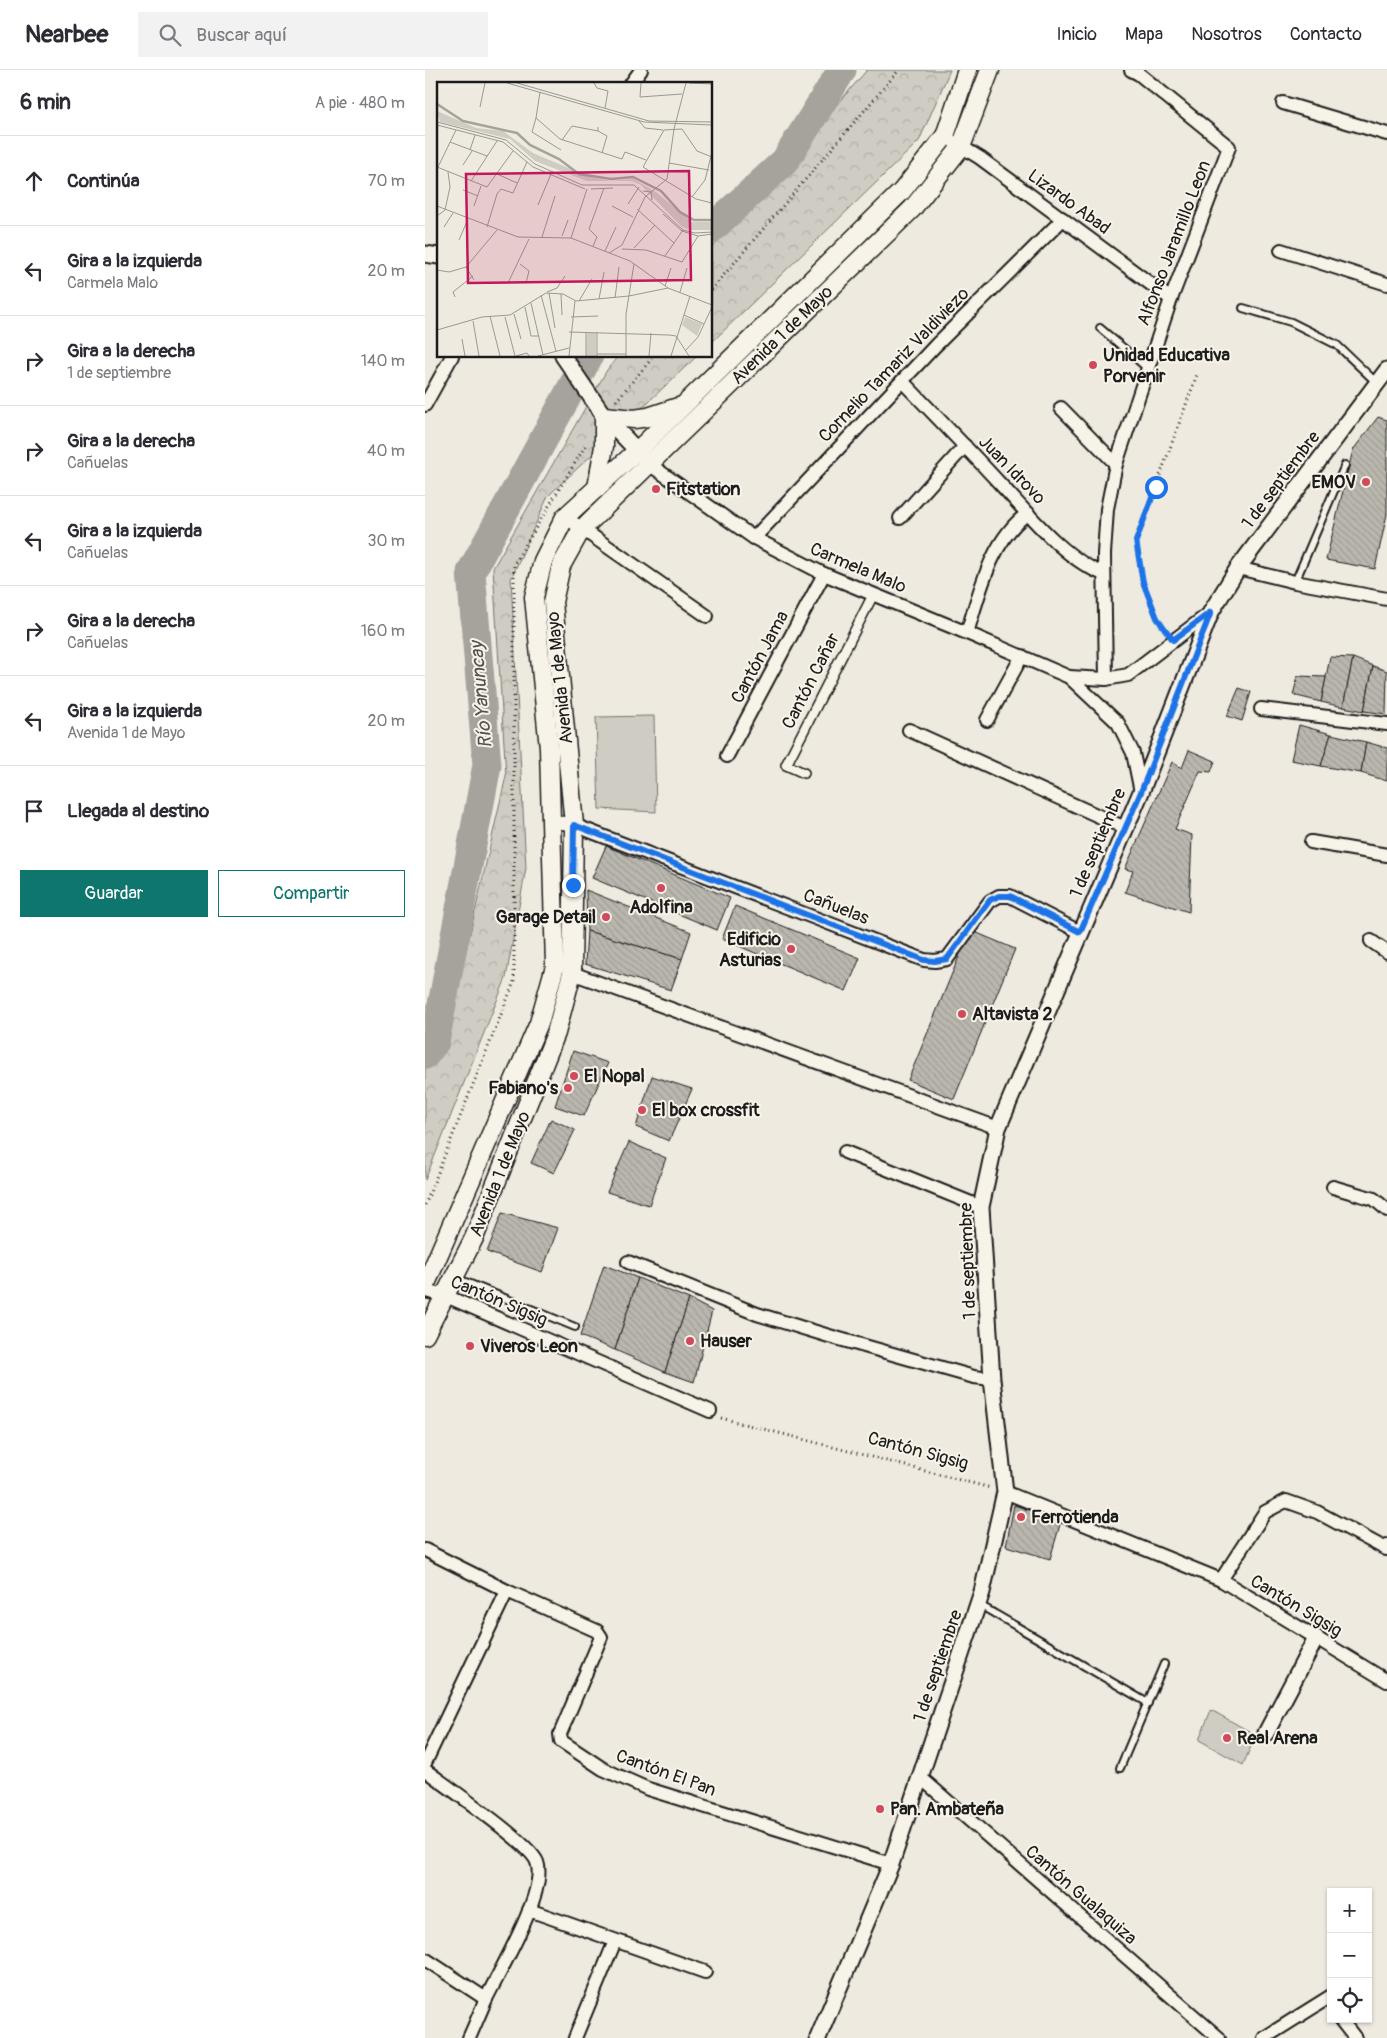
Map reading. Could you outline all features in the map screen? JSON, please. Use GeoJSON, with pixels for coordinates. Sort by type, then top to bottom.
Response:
{"type":"FeatureCollection","features":[{"type":"Feature","properties":{"kind":"main road","name":"Avenida 1 de Mayo"},"geometry":{"type":"LineString","coordinates":[[425,1286],[539,1023],[555,966],[549,748],[535,597],[543,561],[565,517],[637,451],[902,191],[945,136],[967,70]]}},
{"type":"Feature","properties":{"kind":"main road","name":"Avenida 1 de Mayo"},"geometry":{"type":"LineString","coordinates":[[425,1335],[474,1238],[556,1033],[572,973],[574,825],[553,602],[561,566],[581,530],[912,209],[961,147],[990,70]]}},
{"type":"Feature","properties":{"kind":"main road"},"geometry":{"type":"LineString","coordinates":[[597,488],[604,446],[602,413],[634,419],[648,417],[684,405]]}},
{"type":"Feature","properties":{"kind":"street"},"geometry":{"type":"LineString","coordinates":[[632,82],[641,70]]}},
{"type":"Feature","properties":{"kind":"street","name":"Alfonso Jaramillo Leon"},"geometry":{"type":"LineString","coordinates":[[1106,679],[1104,574],[1107,509],[1116,464],[1171,299],[1229,147],[1139,74],[1131,70]]}},
{"type":"Feature","properties":{"kind":"street"},"geometry":{"type":"LineString","coordinates":[[1283,103],[1387,134]]}},
{"type":"Feature","properties":{"kind":"street","name":"Lizardo Abad"},"geometry":{"type":"LineString","coordinates":[[945,136],[1063,219],[1171,299]]}},
{"type":"Feature","properties":{"kind":"street","name":"Cornelio Tamariz Valdiviezo"},"geometry":{"type":"LineString","coordinates":[[754,538],[902,381],[1063,219]]}},
{"type":"Feature","properties":{"kind":"street"},"geometry":{"type":"LineString","coordinates":[[1281,250],[1387,284]]}},
{"type":"Feature","properties":{"kind":"street"},"geometry":{"type":"LineString","coordinates":[[425,405],[451,358]]}},
{"type":"Feature","properties":{"kind":"street"},"geometry":{"type":"LineString","coordinates":[[564,358],[602,413],[649,464]]}},
{"type":"Feature","properties":{"kind":"street","name":"1 de septiembre"},"geometry":{"type":"LineString","coordinates":[[822,2037],[891,1864],[978,1604],[1005,1492],[992,1379],[981,1207],[998,1128],[1141,792],[1211,612],[1238,568],[1387,370]]}},
{"type":"Feature","properties":{"kind":"street","name":"Juan Idrovo"},"geometry":{"type":"LineString","coordinates":[[902,381],[1067,552],[1089,569],[1104,574]]}},
{"type":"Feature","properties":{"kind":"street"},"geometry":{"type":"LineString","coordinates":[[1061,408],[1116,464]]}},
{"type":"Feature","properties":{"kind":"street"},"geometry":{"type":"LineString","coordinates":[[900,518],[965,446]]}},
{"type":"Feature","properties":{"kind":"street","name":"Carmela Malo"},"geometry":{"type":"LineString","coordinates":[[649,464],[754,538],[823,574],[967,632],[1069,677],[1118,723],[1133,753],[1141,792]]}},
{"type":"Feature","properties":{"kind":"street"},"geometry":{"type":"LineString","coordinates":[[967,632],[991,561],[1014,523],[1028,513]]}},
{"type":"Feature","properties":{"kind":"street"},"geometry":{"type":"LineString","coordinates":[[565,517],[581,530],[707,616]]}},
{"type":"Feature","properties":{"kind":"street"},"geometry":{"type":"LineString","coordinates":[[1238,568],[1295,582],[1387,599]]}},
{"type":"Feature","properties":{"kind":"street","name":"Cantón Jama"},"geometry":{"type":"LineString","coordinates":[[727,756],[823,574]]}},
{"type":"Feature","properties":{"kind":"street","name":"Cantón Cañar"},"geometry":{"type":"LineString","coordinates":[[804,773],[786,766],[873,595]]}},
{"type":"Feature","properties":{"kind":"street","name":"Carmela Malo"},"geometry":{"type":"LineString","coordinates":[[1069,677],[1106,679],[1128,674],[1211,612]]}},
{"type":"Feature","properties":{"kind":"street"},"geometry":{"type":"LineString","coordinates":[[987,720],[1022,656]]}},
{"type":"Feature","properties":{"kind":"street"},"geometry":{"type":"LineString","coordinates":[[1261,709],[1387,724]]}},
{"type":"Feature","properties":{"kind":"street"},"geometry":{"type":"LineString","coordinates":[[909,730],[1125,828]]}},
{"type":"Feature","properties":{"kind":"street","name":"Cañuelas"},"geometry":{"type":"LineString","coordinates":[[552,821],[574,825],[924,960],[947,959],[990,900],[999,896],[1010,896],[1080,932]]}},
{"type":"Feature","properties":{"kind":"street"},"geometry":{"type":"LineString","coordinates":[[1311,842],[1387,855]]}},
{"type":"Feature","properties":{"kind":"street"},"geometry":{"type":"LineString","coordinates":[[1371,942],[1387,952]]}},
{"type":"Feature","properties":{"kind":"street"},"geometry":{"type":"LineString","coordinates":[[572,973],[998,1128]]}},
{"type":"Feature","properties":{"kind":"street"},"geometry":{"type":"LineString","coordinates":[[845,1152],[981,1207]]}},
{"type":"Feature","properties":{"kind":"street"},"geometry":{"type":"LineString","coordinates":[[1333,1187],[1374,1199],[1387,1210]]}},
{"type":"Feature","properties":{"kind":"street"},"geometry":{"type":"LineString","coordinates":[[628,1262],[757,1314],[875,1349],[974,1376],[992,1379]]}},
{"type":"Feature","properties":{"kind":"street","name":"Cantón Sigsig"},"geometry":{"type":"LineString","coordinates":[[425,1290],[446,1296],[710,1411]]}},
{"type":"Feature","properties":{"kind":"street","name":"Cantón Sigsig"},"geometry":{"type":"LineString","coordinates":[[1005,1492],[1221,1580],[1387,1681]]}},
{"type":"Feature","properties":{"kind":"street"},"geometry":{"type":"LineString","coordinates":[[1221,1580],[1265,1512],[1286,1500],[1317,1512],[1386,1549],[1387,1546]]}},
{"type":"Feature","properties":{"kind":"street","name":"Cantón El Pan"},"geometry":{"type":"LineString","coordinates":[[425,1550],[507,1591],[597,1631],[601,1637],[560,1734],[561,1741],[603,1769],[648,1789],[891,1864]]}},
{"type":"Feature","properties":{"kind":"street"},"geometry":{"type":"LineString","coordinates":[[425,1763],[507,1591]]}},
{"type":"Feature","properties":{"kind":"street"},"geometry":{"type":"LineString","coordinates":[[1266,1734],[1316,1638]]}},
{"type":"Feature","properties":{"kind":"street"},"geometry":{"type":"LineString","coordinates":[[425,1770],[520,1842],[537,1861],[539,1874],[529,1910],[469,2038]]}},
{"type":"Feature","properties":{"kind":"street","name":"Cantón Gualaquiza"},"geometry":{"type":"LineString","coordinates":[[920,1777],[1219,2038]]}},
{"type":"Feature","properties":{"kind":"street"},"geometry":{"type":"LineString","coordinates":[[529,1910],[705,1972]]}},
{"type":"Feature","properties":{"kind":"street"},"geometry":{"type":"LineString","coordinates":[[575,2038],[615,1941]]}},
{"type":"Feature","properties":{"kind":"street"},"geometry":{"type":"LineString","coordinates":[[425,1959],[486,1999]]}},
{"type":"Feature","properties":{"kind":"street"},"geometry":{"type":"LineString","coordinates":[[1264,2038],[1327,2001]]}},
{"type":"Feature","properties":{"kind":"street"},"geometry":{"type":"LineString","coordinates":[[1343,2023],[1355,2038]]}},
{"type":"Feature","properties":{"kind":"lane"},"geometry":{"type":"LineString","coordinates":[[1243,308],[1291,322],[1337,345],[1377,383]]}},
{"type":"Feature","properties":{"kind":"lane"},"geometry":{"type":"LineString","coordinates":[[1101,328],[1147,368]]}},
{"type":"Feature","properties":{"kind":"lane"},"geometry":{"type":"LineString","coordinates":[[1295,582],[1345,465]]}},
{"type":"Feature","properties":{"kind":"lane"},"geometry":{"type":"LineString","coordinates":[[455,1278],[575,1327]]}},
{"type":"Feature","properties":{"kind":"lane"},"geometry":{"type":"LineString","coordinates":[[978,1604],[1148,1702]]}},
{"type":"Feature","properties":{"kind":"lane"},"geometry":{"type":"LineString","coordinates":[[1120,1768],[1164,1664]]}},
{"type":"Feature","properties":{"kind":"path"},"geometry":{"type":"LineString","coordinates":[[713,288],[899,70]]}},
{"type":"Feature","properties":{"kind":"path"},"geometry":{"type":"LineString","coordinates":[[602,413],[653,358]]}},
{"type":"Feature","properties":{"kind":"path"},"geometry":{"type":"LineString","coordinates":[[1173,640],[1157,618],[1143,582],[1136,541],[1198,372]]}},
{"type":"Feature","properties":{"kind":"path"},"geometry":{"type":"LineString","coordinates":[[425,1205],[514,982],[514,564],[589,440]]}},
{"type":"Feature","properties":{"kind":"path","name":"Cantón Sigsig"},"geometry":{"type":"LineString","coordinates":[[710,1411],[723,1419],[1005,1492]]}},
{"type":"Feature","properties":{"kind":"green space"},"geometry":{"type":"Polygon","coordinates":[[[867,70],[950,70],[919,141],[713,341],[713,247],[867,70]]]}},
{"type":"Feature","properties":{"kind":"green space"},"geometry":{"type":"Polygon","coordinates":[[[616,358],[695,358],[548,496],[511,579],[526,868],[506,978],[425,1180],[425,1051],[466,951],[506,776],[493,568],[607,370],[616,358]]]}},
{"type":"Feature","properties":{"kind":"green space"},"geometry":{"type":"Polygon","coordinates":[[[654,716],[656,812],[599,809],[596,717],[654,716]]]}},
{"type":"Feature","properties":{"kind":"green space","name":"Real Arena"},"geometry":{"type":"Polygon","coordinates":[[[1211,1710],[1256,1735],[1243,1765],[1199,1740],[1211,1710]]]}},
{"type":"Feature","properties":{"kind":"building","name":"EMOV"},"geometry":{"type":"Polygon","coordinates":[[[1378,417],[1387,420],[1387,514],[1375,569],[1326,560],[1353,450],[1378,417]]]}},
{"type":"Feature","properties":{"kind":"building"},"geometry":{"type":"Polygon","coordinates":[[[1330,657],[1353,658],[1343,707],[1321,702],[1330,657]]]}},
{"type":"Feature","properties":{"kind":"building"},"geometry":{"type":"Polygon","coordinates":[[[1353,658],[1373,666],[1364,711],[1343,707],[1353,658]]]}},
{"type":"Feature","properties":{"kind":"building"},"geometry":{"type":"Polygon","coordinates":[[[1373,666],[1387,671],[1386,714],[1364,711],[1373,666]]]}},
{"type":"Feature","properties":{"kind":"building"},"geometry":{"type":"Polygon","coordinates":[[[1298,676],[1326,677],[1321,702],[1293,695],[1298,676]]]}},
{"type":"Feature","properties":{"kind":"building"},"geometry":{"type":"Polygon","coordinates":[[[1239,688],[1251,692],[1242,721],[1227,716],[1239,688]]]}},
{"type":"Feature","properties":{"kind":"building"},"geometry":{"type":"Polygon","coordinates":[[[1299,725],[1331,734],[1321,766],[1291,760],[1299,725]]]}},
{"type":"Feature","properties":{"kind":"building"},"geometry":{"type":"Polygon","coordinates":[[[1331,734],[1366,742],[1361,773],[1321,766],[1331,734]]]}},
{"type":"Feature","properties":{"kind":"building"},"geometry":{"type":"Polygon","coordinates":[[[1366,742],[1387,748],[1387,781],[1361,773],[1366,742]]]}},
{"type":"Feature","properties":{"kind":"building"},"geometry":{"type":"Polygon","coordinates":[[[1189,750],[1215,761],[1211,772],[1200,771],[1175,829],[1192,835],[1189,912],[1125,892],[1133,871],[1125,869],[1172,762],[1182,768],[1189,750]]]}},
{"type":"Feature","properties":{"kind":"building","name":"Adolfina"},"geometry":{"type":"Polygon","coordinates":[[[606,846],[730,898],[717,930],[592,878],[606,846]]]}},
{"type":"Feature","properties":{"kind":"building"},"geometry":{"type":"Polygon","coordinates":[[[586,890],[691,932],[682,959],[587,931],[586,890]]]}},
{"type":"Feature","properties":{"kind":"building","name":"Edificio Asturias"},"geometry":{"type":"Polygon","coordinates":[[[735,906],[860,958],[846,991],[722,939],[735,906]]]}},
{"type":"Feature","properties":{"kind":"building","name":"Altavista 2"},"geometry":{"type":"Polygon","coordinates":[[[970,930],[1015,949],[954,1099],[908,1080],[970,930]]]}},
{"type":"Feature","properties":{"kind":"building"},"geometry":{"type":"Polygon","coordinates":[[[587,931],[682,959],[671,990],[585,964],[587,931]]]}},
{"type":"Feature","properties":{"kind":"building"},"geometry":{"type":"Polygon","coordinates":[[[573,1051],[608,1063],[584,1116],[555,1106],[573,1051]]]}},
{"type":"Feature","properties":{"kind":"building"},"geometry":{"type":"Polygon","coordinates":[[[652,1076],[692,1089],[669,1141],[636,1127],[652,1076]]]}},
{"type":"Feature","properties":{"kind":"building"},"geometry":{"type":"Polygon","coordinates":[[[551,1119],[575,1130],[554,1173],[531,1163],[551,1119]]]}},
{"type":"Feature","properties":{"kind":"building"},"geometry":{"type":"Polygon","coordinates":[[[629,1142],[666,1158],[649,1205],[607,1192],[629,1142]]]}},
{"type":"Feature","properties":{"kind":"building"},"geometry":{"type":"Polygon","coordinates":[[[502,1213],[558,1228],[542,1272],[487,1252],[502,1213]]]}},
{"type":"Feature","properties":{"kind":"building"},"geometry":{"type":"Polygon","coordinates":[[[604,1265],[638,1278],[615,1350],[580,1336],[604,1265]]]}},
{"type":"Feature","properties":{"kind":"building"},"geometry":{"type":"Polygon","coordinates":[[[638,1278],[689,1299],[665,1372],[615,1350],[638,1278]]]}},
{"type":"Feature","properties":{"kind":"building","name":"Hauser"},"geometry":{"type":"Polygon","coordinates":[[[689,1299],[712,1311],[694,1382],[665,1372],[689,1299]]]}},
{"type":"Feature","properties":{"kind":"building"},"geometry":{"type":"Polygon","coordinates":[[[1014,1505],[1061,1521],[1050,1559],[1006,1546],[1014,1505]]]}},
{"type":"Feature","properties":{"kind":"waterway","name":"Río Yanuncay"},"geometry":{"type":"LineString","coordinates":[[713,227],[785,161],[842,70]]}},
{"type":"Feature","properties":{"kind":"waterway","name":"Río Yanuncay"},"geometry":{"type":"LineString","coordinates":[[425,1055],[435,1042],[487,765],[471,572],[588,358]]}},
{"type":"Feature","properties":{"kind":"place","name":"Unidad Educativa Porvenir"},"geometry":{"type":"Point","coordinates":[1093,365]}},
{"type":"Feature","properties":{"kind":"place","name":"EMOV"},"geometry":{"type":"Point","coordinates":[1366,482]}},
{"type":"Feature","properties":{"kind":"place","name":"Fitstation"},"geometry":{"type":"Point","coordinates":[656,489]}},
{"type":"Feature","properties":{"kind":"place","name":"Adolfina"},"geometry":{"type":"Point","coordinates":[661,888]}},
{"type":"Feature","properties":{"kind":"place","name":"Garage Detail"},"geometry":{"type":"Point","coordinates":[606,917]}},
{"type":"Feature","properties":{"kind":"place","name":"Edificio Asturias"},"geometry":{"type":"Point","coordinates":[791,949]}},
{"type":"Feature","properties":{"kind":"place","name":"Altavista 2"},"geometry":{"type":"Point","coordinates":[962,1014]}},
{"type":"Feature","properties":{"kind":"place","name":"El Nopal"},"geometry":{"type":"Point","coordinates":[574,1076]}},
{"type":"Feature","properties":{"kind":"place","name":"Fabiano's"},"geometry":{"type":"Point","coordinates":[568,1088]}},
{"type":"Feature","properties":{"kind":"place","name":"El box crossfit"},"geometry":{"type":"Point","coordinates":[642,1110]}},
{"type":"Feature","properties":{"kind":"place","name":"Hauser"},"geometry":{"type":"Point","coordinates":[690,1341]}},
{"type":"Feature","properties":{"kind":"place","name":"Viveros Leon"},"geometry":{"type":"Point","coordinates":[470,1346]}},
{"type":"Feature","properties":{"kind":"place","name":"Ferrotienda"},"geometry":{"type":"Point","coordinates":[1021,1517]}},
{"type":"Feature","properties":{"kind":"place","name":"Real Arena"},"geometry":{"type":"Point","coordinates":[1227,1738]}},
{"type":"Feature","properties":{"kind":"place","name":"Pan. Ambateña"},"geometry":{"type":"Point","coordinates":[880,1809]}},
{"type":"Feature","properties":{"kind":"route"},"geometry":{"type":"LineString","coordinates":[[573,885],[574,825],[924,960],[947,959],[990,900],[999,896],[1010,896],[1080,932],[1141,792],[1211,612],[1173,640],[1157,618],[1143,582],[1136,541],[1156,487]]}}]}
